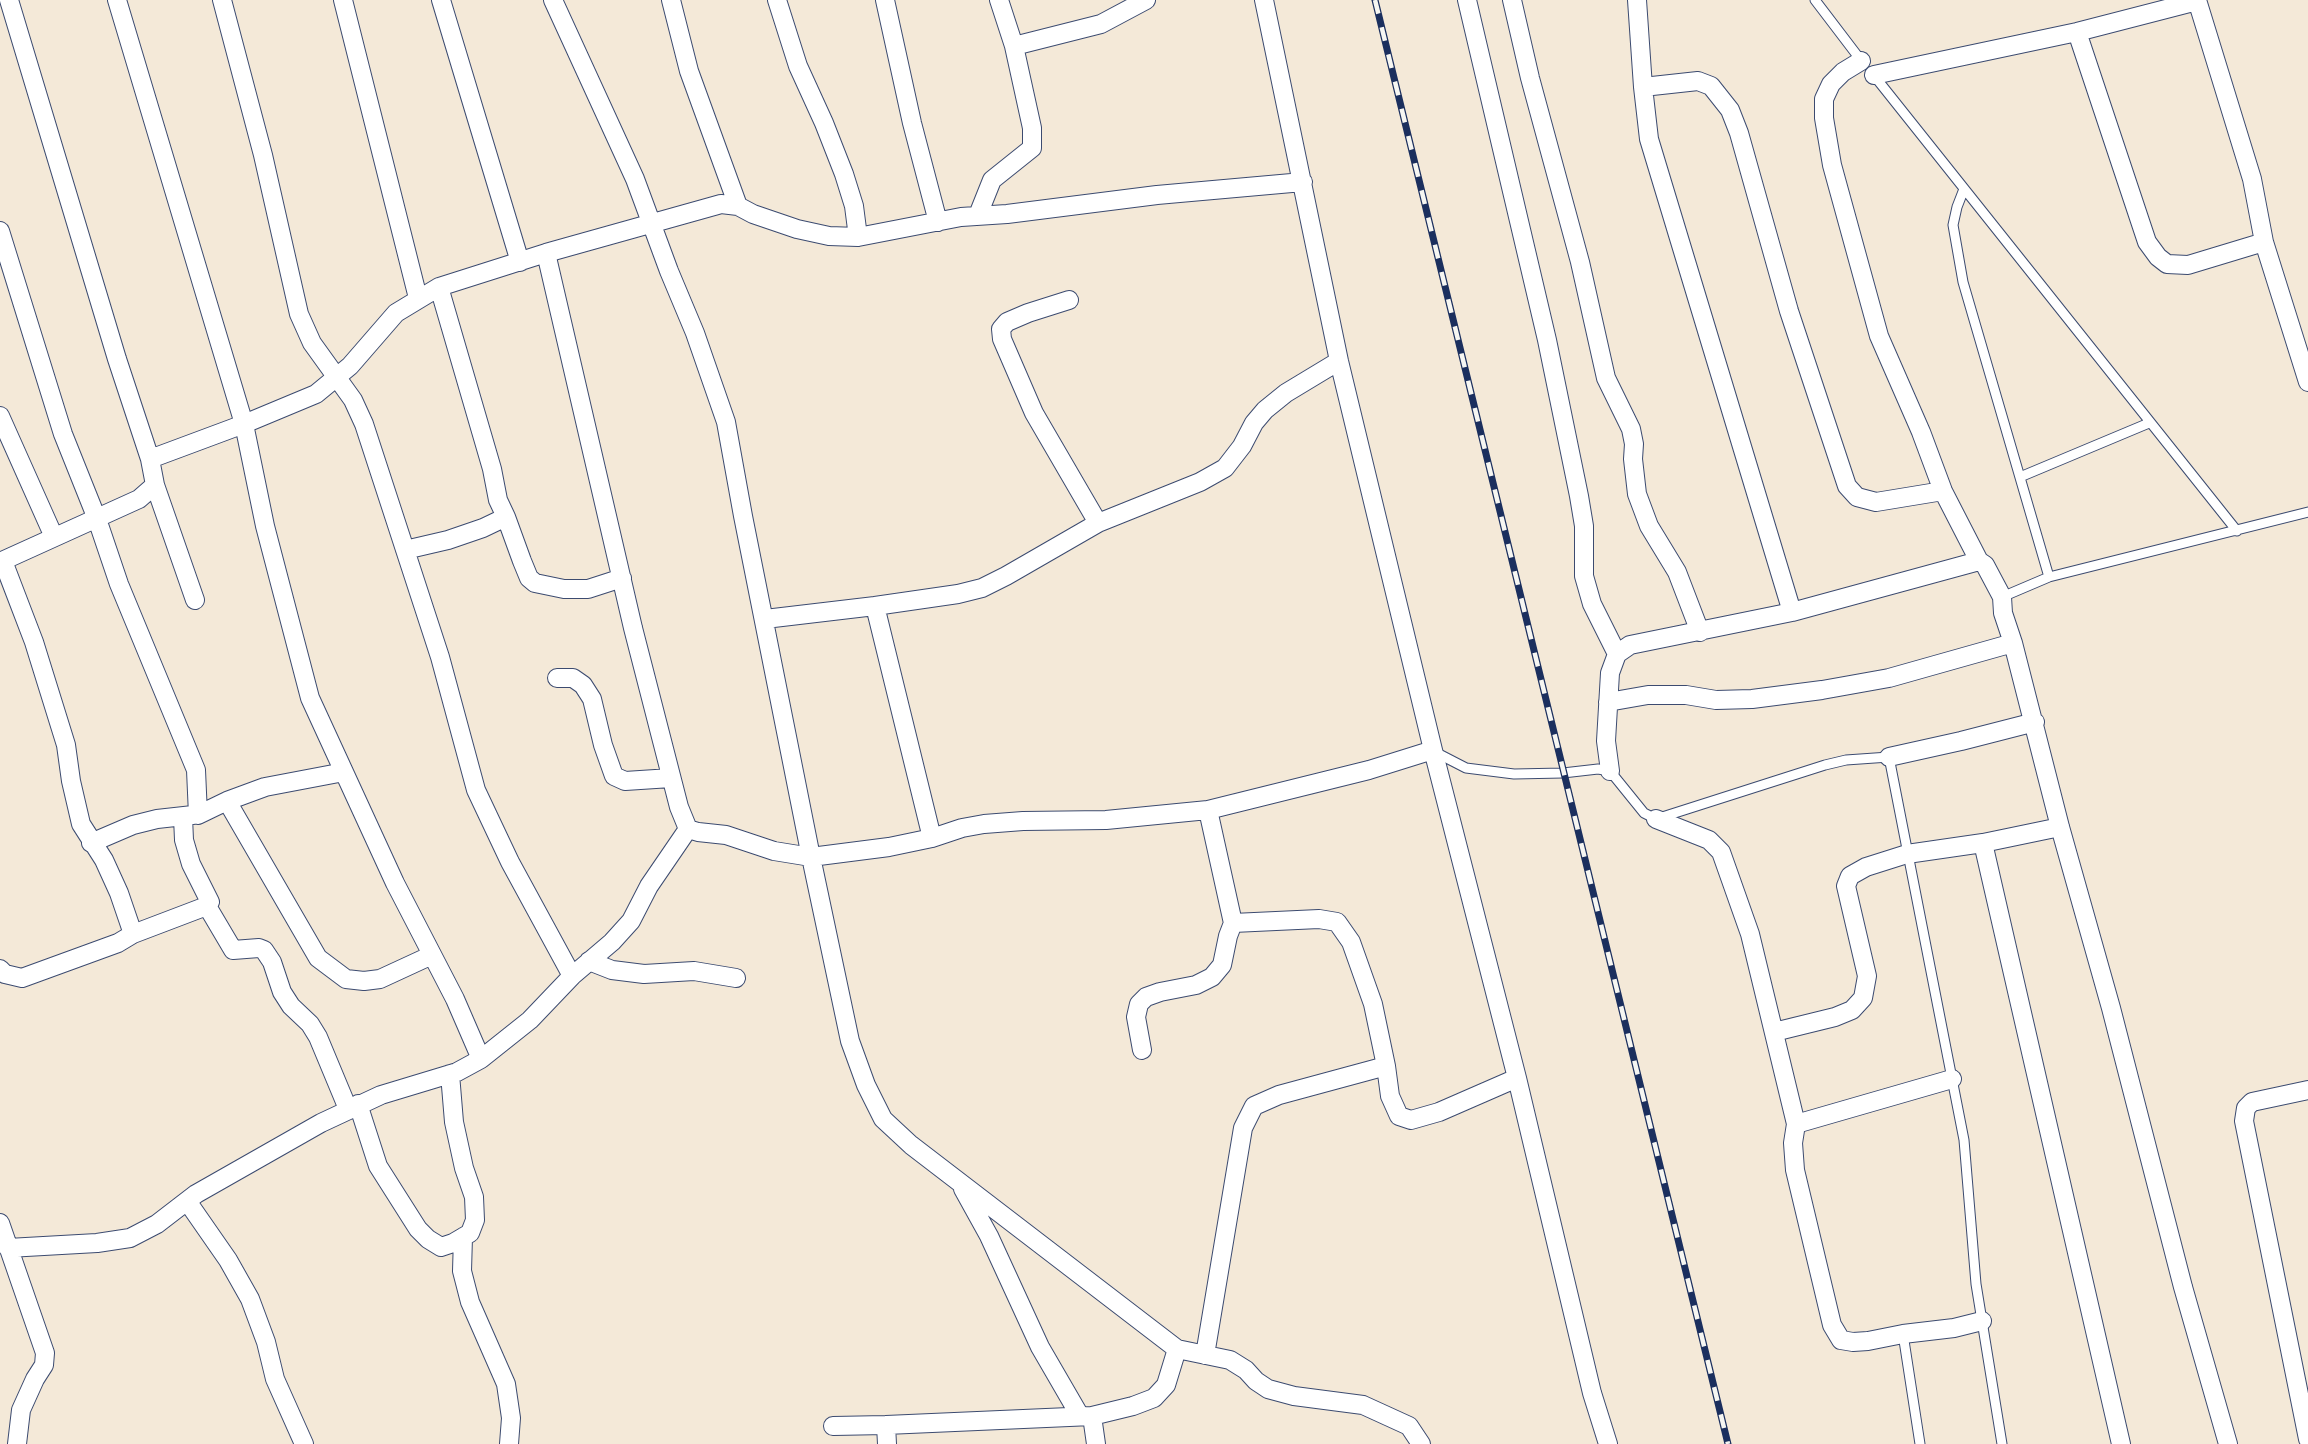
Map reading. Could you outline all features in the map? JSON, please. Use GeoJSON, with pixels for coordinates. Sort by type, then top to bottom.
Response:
{"type":"FeatureCollection","features":[{"type":"Feature","properties":{"kind":"street"},"geometry":{"type":"LineString","coordinates":[[9,0],[117,359],[150,459],[155,484],[195,600]]}},
{"type":"Feature","properties":{"kind":"street"},"geometry":{"type":"LineString","coordinates":[[117,0],[244,424],[265,526],[310,698],[395,883],[459,1007],[482,1059]]}},
{"type":"Feature","properties":{"kind":"street"},"geometry":{"type":"LineString","coordinates":[[222,0],[266,167],[299,314],[312,343],[353,400],[364,424],[440,657],[476,790],[510,862],[572,976]]}},
{"type":"Feature","properties":{"kind":"street"},"geometry":{"type":"LineString","coordinates":[[343,0],[418,298]]}},
{"type":"Feature","properties":{"kind":"street"},"geometry":{"type":"LineString","coordinates":[[441,0],[520,262]]}},
{"type":"Feature","properties":{"kind":"street"},"geometry":{"type":"LineString","coordinates":[[553,0],[635,179],[695,333],[726,422],[811,857],[850,1041],[866,1085],[883,1119],[911,1145],[959,1183],[1177,1349],[1230,1360],[1268,1389],[1294,1396],[1363,1405],[1409,1426],[1421,1444]]}},
{"type":"Feature","properties":{"kind":"street"},"geometry":{"type":"LineString","coordinates":[[671,0],[689,71],[738,206]]}},
{"type":"Feature","properties":{"kind":"street"},"geometry":{"type":"LineString","coordinates":[[777,0],[798,66],[844,174],[854,206],[858,237]]}},
{"type":"Feature","properties":{"kind":"street"},"geometry":{"type":"LineString","coordinates":[[885,0],[912,123],[938,222]]}},
{"type":"Feature","properties":{"kind":"street"},"geometry":{"type":"LineString","coordinates":[[978,215],[992,180],[1032,148],[1032,128],[1014,46],[999,0]]}},
{"type":"Feature","properties":{"kind":"street"},"geometry":{"type":"LineString","coordinates":[[1014,46],[1101,24],[1146,0]]}},
{"type":"Feature","properties":{"kind":"street"},"geometry":{"type":"LineString","coordinates":[[1264,0],[1339,361],[1433,750],[1517,1078],[1592,1393],[1608,1444]]}},
{"type":"Feature","properties":{"kind":"street"},"geometry":{"type":"LineString","coordinates":[[1467,0],[1525,243],[1577,485],[1584,526],[1584,576],[1593,604],[1617,654]]}},
{"type":"Feature","properties":{"kind":"street"},"geometry":{"type":"LineString","coordinates":[[1512,0],[1530,78],[1580,262],[1606,378],[1631,429],[1637,494],[1649,526],[1681,580],[1700,632]]}},
{"type":"Feature","properties":{"kind":"street"},"geometry":{"type":"LineString","coordinates":[[1637,0],[1649,139],[1792,612]]}},
{"type":"Feature","properties":{"kind":"street"},"geometry":{"type":"LineString","coordinates":[[1874,75],[2077,32],[2197,1],[2252,179],[2264,242],[2308,382]]}},
{"type":"Feature","properties":{"kind":"street"},"geometry":{"type":"LineString","coordinates":[[2077,32],[2147,242],[2158,257],[2167,264],[2188,266],[2264,242]]}},
{"type":"Feature","properties":{"kind":"street"},"geometry":{"type":"LineString","coordinates":[[1861,61],[1843,72],[1831,84],[1824,99],[1824,118],[1827,140],[1879,336],[1921,432],[1943,491],[1979,561],[1985,565],[2002,597],[2003,613],[2035,722],[2183,1287],[2228,1444]]}},
{"type":"Feature","properties":{"kind":"street"},"geometry":{"type":"LineString","coordinates":[[1643,87],[1698,81],[1711,86],[1730,110],[1739,133],[1789,311],[1847,486],[1857,497],[1876,502],[1943,491]]}},
{"type":"Feature","properties":{"kind":"street"},"geometry":{"type":"LineString","coordinates":[[150,459],[316,394],[338,378],[396,313],[439,287],[651,222],[721,204],[738,206],[753,214],[797,229],[829,236],[858,237],[978,215],[1007,214],[1157,195],[1303,182]]}},
{"type":"Feature","properties":{"kind":"street"},"geometry":{"type":"LineString","coordinates":[[0,231],[63,434],[97,519],[119,584],[195,770],[191,816],[184,840],[191,864],[210,902],[207,906],[118,942],[22,978],[5,974],[0,969]]}},
{"type":"Feature","properties":{"kind":"street"},"geometry":{"type":"LineString","coordinates":[[546,253],[671,778],[688,829]]}},
{"type":"Feature","properties":{"kind":"street"},"geometry":{"type":"LineString","coordinates":[[439,287],[492,469],[498,500],[529,578],[535,583],[564,590],[588,589],[622,578]]}},
{"type":"Feature","properties":{"kind":"street"},"geometry":{"type":"LineString","coordinates":[[1069,300],[1007,322],[1001,329],[1002,339],[1034,413],[1098,523]]}},
{"type":"Feature","properties":{"kind":"street"},"geometry":{"type":"LineString","coordinates":[[765,619],[875,606],[958,594],[982,588],[1098,523],[1200,482],[1225,468],[1265,410],[1286,393],[1339,361]]}},
{"type":"Feature","properties":{"kind":"street"},"geometry":{"type":"LineString","coordinates":[[0,416],[54,537]]}},
{"type":"Feature","properties":{"kind":"street"},"geometry":{"type":"LineString","coordinates":[[133,934],[119,893],[104,860],[91,843],[81,824],[71,781],[66,745],[34,642],[1,562],[139,499],[155,484]]}},
{"type":"Feature","properties":{"kind":"street"},"geometry":{"type":"LineString","coordinates":[[405,550],[448,540],[506,517]]}},
{"type":"Feature","properties":{"kind":"street"},"geometry":{"type":"LineString","coordinates":[[1610,771],[1606,741],[1610,673],[1617,654],[1630,645],[1792,612],[1979,561]]}},
{"type":"Feature","properties":{"kind":"street"},"geometry":{"type":"LineString","coordinates":[[875,606],[932,838]]}},
{"type":"Feature","properties":{"kind":"street"},"geometry":{"type":"LineString","coordinates":[[1608,702],[1648,695],[1686,695],[1716,700],[1752,699],[1822,690],[1889,678],[2013,643]]}},
{"type":"Feature","properties":{"kind":"street"},"geometry":{"type":"LineString","coordinates":[[557,678],[573,678],[583,685],[592,699],[603,745],[614,776],[618,780],[671,778]]}},
{"type":"Feature","properties":{"kind":"street"},"geometry":{"type":"LineString","coordinates":[[1889,757],[2035,722]]}},
{"type":"Feature","properties":{"kind":"street"},"geometry":{"type":"LineString","coordinates":[[688,829],[726,835],[774,850],[811,857],[890,847],[984,824],[1106,820],[1208,810],[1369,771],[1433,750]]}},
{"type":"Feature","properties":{"kind":"street"},"geometry":{"type":"LineString","coordinates":[[91,843],[133,825],[157,819],[191,816],[264,787],[344,772]]}},
{"type":"Feature","properties":{"kind":"street"},"geometry":{"type":"LineString","coordinates":[[227,801],[318,958],[346,979],[364,981],[380,979],[432,955]]}},
{"type":"Feature","properties":{"kind":"street"},"geometry":{"type":"LineString","coordinates":[[1142,1050],[1136,1017],[1139,1004],[1146,997],[1160,992],[1196,985],[1212,976],[1222,965],[1233,923],[1208,810]]}},
{"type":"Feature","properties":{"kind":"street"},"geometry":{"type":"LineString","coordinates":[[1656,819],[1709,840],[1721,852],[1750,934],[1796,1124],[1793,1143],[1795,1170],[1835,1334],[1841,1340],[1853,1342],[1954,1328],[1982,1321]]}},
{"type":"Feature","properties":{"kind":"street"},"geometry":{"type":"LineString","coordinates":[[1774,1032],[1835,1017],[1852,1010],[1863,998],[1867,976],[1846,886],[1850,876],[1866,867],[1906,854],[1983,843],[2061,828]]}},
{"type":"Feature","properties":{"kind":"street"},"geometry":{"type":"LineString","coordinates":[[9,1248],[98,1243],[130,1238],[157,1224],[187,1201],[321,1123],[353,1107],[450,1074],[482,1059],[530,1020],[572,976],[612,942],[631,921],[649,886],[688,829]]}},
{"type":"Feature","properties":{"kind":"street"},"geometry":{"type":"LineString","coordinates":[[1983,843],[2121,1444]]}},
{"type":"Feature","properties":{"kind":"street"},"geometry":{"type":"LineString","coordinates":[[207,906],[233,950],[258,948],[264,950],[272,962],[282,992],[291,1006],[310,1024],[318,1037],[353,1107],[378,1166],[418,1229],[428,1239],[441,1246],[453,1243],[470,1233],[475,1220],[474,1197],[464,1168],[454,1122],[450,1074]]}},
{"type":"Feature","properties":{"kind":"street"},"geometry":{"type":"LineString","coordinates":[[1233,923],[1319,919],[1337,922],[1351,942],[1373,1004],[1390,1096],[1399,1116],[1411,1120],[1439,1112],[1517,1078]]}},
{"type":"Feature","properties":{"kind":"street"},"geometry":{"type":"LineString","coordinates":[[589,962],[612,970],[644,974],[694,971],[736,978]]}},
{"type":"Feature","properties":{"kind":"street"},"geometry":{"type":"LineString","coordinates":[[1205,1355],[1243,1128],[1254,1106],[1279,1095],[1386,1066]]}},
{"type":"Feature","properties":{"kind":"street"},"geometry":{"type":"LineString","coordinates":[[1796,1124],[1952,1079]]}},
{"type":"Feature","properties":{"kind":"street"},"geometry":{"type":"LineString","coordinates":[[2308,1090],[2252,1101],[2246,1108],[2244,1121],[2308,1439]]}},
{"type":"Feature","properties":{"kind":"street"},"geometry":{"type":"LineString","coordinates":[[959,1183],[989,1236],[1040,1347],[1086,1416],[1095,1444]]}},
{"type":"Feature","properties":{"kind":"street"},"geometry":{"type":"LineString","coordinates":[[187,1201],[228,1260],[250,1299],[266,1342],[276,1379],[304,1444]]}},
{"type":"Feature","properties":{"kind":"street"},"geometry":{"type":"LineString","coordinates":[[0,1223],[45,1353],[44,1365],[35,1378],[21,1410],[17,1444]]}},
{"type":"Feature","properties":{"kind":"street"},"geometry":{"type":"LineString","coordinates":[[463,1237],[462,1272],[470,1302],[506,1384],[511,1418],[508,1444]]}},
{"type":"Feature","properties":{"kind":"street"},"geometry":{"type":"LineString","coordinates":[[833,1426],[1086,1416],[1154,1398],[1166,1385],[1177,1349]]}},
{"type":"Feature","properties":{"kind":"street"},"geometry":{"type":"LineString","coordinates":[[886,1425],[887,1444]]}},
{"type":"Feature","properties":{"kind":"lane"},"geometry":{"type":"LineString","coordinates":[[1815,0],[1861,61],[2237,531]]}},
{"type":"Feature","properties":{"kind":"lane"},"geometry":{"type":"LineString","coordinates":[[1964,189],[1953,225],[1963,282],[2049,577]]}},
{"type":"Feature","properties":{"kind":"lane"},"geometry":{"type":"LineString","coordinates":[[2019,477],[2149,423]]}},
{"type":"Feature","properties":{"kind":"lane"},"geometry":{"type":"LineString","coordinates":[[2002,597],[2049,577],[2308,512]]}},
{"type":"Feature","properties":{"kind":"lane"},"geometry":{"type":"LineString","coordinates":[[1433,750],[1466,768],[1514,774],[1563,773],[1598,769],[1610,771],[1644,813],[1656,819],[1825,765],[1846,760],[1889,757],[1906,854],[1964,1140],[1976,1284],[2002,1444]]}},
{"type":"Feature","properties":{"kind":"lane"},"geometry":{"type":"LineString","coordinates":[[1903,1334],[1920,1444]]}},
{"type":"Feature","properties":{"kind":"railway"},"geometry":{"type":"LineString","coordinates":[[1375,0],[1728,1444]]}}]}
